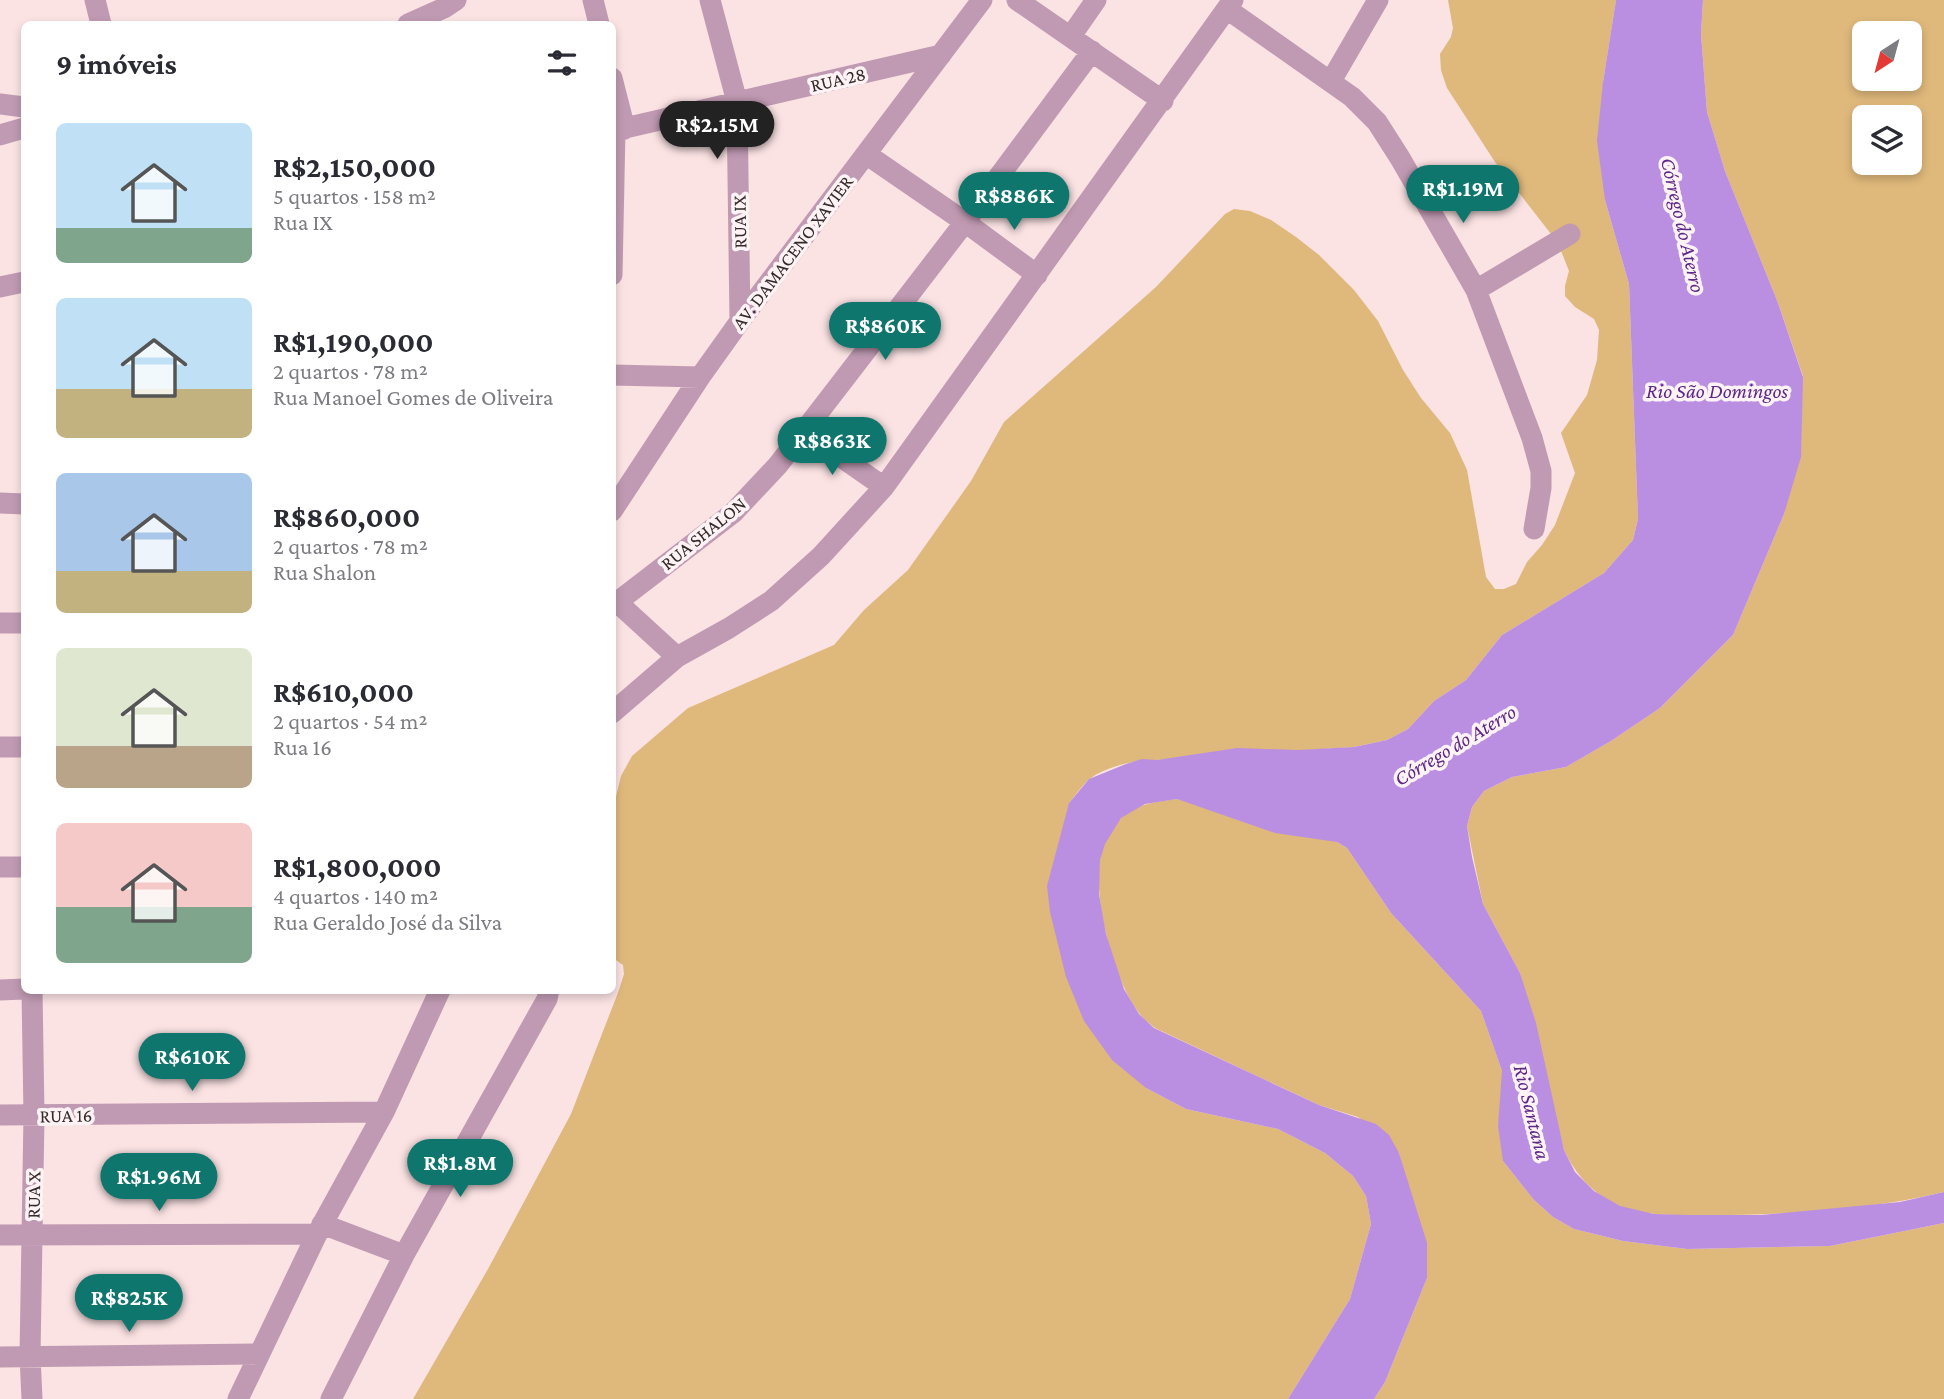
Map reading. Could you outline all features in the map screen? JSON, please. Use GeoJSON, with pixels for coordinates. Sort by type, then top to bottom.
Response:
{"type":"FeatureCollection","features":[{"type":"Feature","properties":{"kind":"street"},"geometry":{"type":"LineString","coordinates":[[95,0],[100,21]]}},
{"type":"Feature","properties":{"kind":"street"},"geometry":{"type":"LineString","coordinates":[[593,0],[598,21]]}},
{"type":"Feature","properties":{"kind":"street","name":"RUA IX"},"geometry":{"type":"LineString","coordinates":[[710,0],[737,102],[740,321]]}},
{"type":"Feature","properties":{"kind":"street","name":"AV. DAMACENO XAVIER"},"geometry":{"type":"LineString","coordinates":[[616,503],[740,321],[982,0]]}},
{"type":"Feature","properties":{"kind":"street"},"geometry":{"type":"LineString","coordinates":[[1017,0],[1163,101]]}},
{"type":"Feature","properties":{"kind":"street"},"geometry":{"type":"LineString","coordinates":[[1071,36],[1096,0]]}},
{"type":"Feature","properties":{"kind":"street"},"geometry":{"type":"LineString","coordinates":[[1331,81],[1378,0]]}},
{"type":"Feature","properties":{"kind":"street"},"geometry":{"type":"LineString","coordinates":[[616,710],[677,657],[771,601],[821,556],[884,487],[1230,5],[1331,81],[1377,122],[1476,290],[1532,438],[1541,471],[1534,529]]}},
{"type":"Feature","properties":{"kind":"street"},"geometry":{"type":"LineString","coordinates":[[416,21],[448,8]]}},
{"type":"Feature","properties":{"kind":"street","name":"RUA SHALON"},"geometry":{"type":"LineString","coordinates":[[616,604],[733,513],[805,432],[1092,51]]}},
{"type":"Feature","properties":{"kind":"street","name":"RUA 28"},"geometry":{"type":"LineString","coordinates":[[618,130],[941,55]]}},
{"type":"Feature","properties":{"kind":"street"},"geometry":{"type":"LineString","coordinates":[[0,104],[21,107]]}},
{"type":"Feature","properties":{"kind":"street"},"geometry":{"type":"LineString","coordinates":[[0,135],[21,129]]}},
{"type":"Feature","properties":{"kind":"street"},"geometry":{"type":"LineString","coordinates":[[616,178],[618,130]]}},
{"type":"Feature","properties":{"kind":"street"},"geometry":{"type":"LineString","coordinates":[[866,154],[1037,275]]}},
{"type":"Feature","properties":{"kind":"street"},"geometry":{"type":"LineString","coordinates":[[1476,290],[1570,234]]}},
{"type":"Feature","properties":{"kind":"street"},"geometry":{"type":"LineString","coordinates":[[0,287],[21,283]]}},
{"type":"Feature","properties":{"kind":"street"},"geometry":{"type":"LineString","coordinates":[[616,375],[700,377]]}},
{"type":"Feature","properties":{"kind":"street"},"geometry":{"type":"LineString","coordinates":[[805,432],[884,487]]}},
{"type":"Feature","properties":{"kind":"street"},"geometry":{"type":"LineString","coordinates":[[0,503],[21,504]]}},
{"type":"Feature","properties":{"kind":"street"},"geometry":{"type":"LineString","coordinates":[[616,606],[677,657]]}},
{"type":"Feature","properties":{"kind":"street"},"geometry":{"type":"LineString","coordinates":[[0,623],[21,623]]}},
{"type":"Feature","properties":{"kind":"street"},"geometry":{"type":"LineString","coordinates":[[0,747],[21,747]]}},
{"type":"Feature","properties":{"kind":"street"},"geometry":{"type":"LineString","coordinates":[[0,867],[21,867]]}},
{"type":"Feature","properties":{"kind":"street"},"geometry":{"type":"LineString","coordinates":[[0,990],[21,989]]}},
{"type":"Feature","properties":{"kind":"street","name":"RUA X"},"geometry":{"type":"LineString","coordinates":[[32,994],[32,1399]]}},
{"type":"Feature","properties":{"kind":"street"},"geometry":{"type":"LineString","coordinates":[[238,1399],[320,1229],[384,1112],[438,994]]}},
{"type":"Feature","properties":{"kind":"street"},"geometry":{"type":"LineString","coordinates":[[331,1399],[404,1255],[548,994]]}},
{"type":"Feature","properties":{"kind":"street","name":"RUA 16"},"geometry":{"type":"LineString","coordinates":[[0,1115],[384,1112]]}},
{"type":"Feature","properties":{"kind":"street"},"geometry":{"type":"LineString","coordinates":[[0,1235],[320,1229],[404,1255]]}},
{"type":"Feature","properties":{"kind":"street"},"geometry":{"type":"LineString","coordinates":[[0,1356],[259,1354]]}},
{"type":"Feature","properties":{"kind":"shaded area"},"geometry":{"type":"Polygon","coordinates":[[[1448,0],[1616,0],[1603,82],[1605,200],[1629,284],[1638,519],[1633,540],[1604,573],[1502,635],[1466,680],[1434,701],[1408,729],[1387,740],[1354,747],[1130,763],[1094,776],[1069,803],[1146,1088],[1186,1109],[1278,1129],[1325,1153],[1353,1176],[1366,1196],[1371,1224],[1350,1299],[1288,1399],[413,1399],[488,1269],[571,1114],[619,990],[624,974],[623,965],[616,960],[616,797],[621,776],[632,756],[688,708],[834,645],[864,610],[908,570],[971,481],[1004,422],[1156,287],[1225,214],[1234,209],[1250,211],[1271,220],[1319,255],[1354,290],[1378,321],[1421,398],[1450,433],[1467,470],[1486,577],[1495,589],[1516,584],[1527,562],[1555,525],[1575,473],[1561,433],[1587,395],[1597,360],[1599,330],[1594,319],[1575,307],[1565,296],[1569,271],[1558,243],[1495,162],[1447,88],[1441,70],[1440,54],[1451,37],[1453,28],[1448,0]]]}},
{"type":"Feature","properties":{"kind":"shaded area"},"geometry":{"type":"Polygon","coordinates":[[[1703,0],[1944,0],[1944,1192],[1915,1198],[1798,1212],[1664,1215],[1630,1210],[1593,1190],[1574,1168],[1564,1150],[1520,973],[1483,904],[1467,826],[1472,807],[1484,791],[1512,777],[1566,767],[1660,708],[1733,635],[1784,514],[1803,376],[1778,303],[1725,171],[1707,112],[1701,34],[1703,0]]]}},
{"type":"Feature","properties":{"kind":"shaded area"},"geometry":{"type":"Polygon","coordinates":[[[1177,799],[1337,842],[1347,848],[1391,913],[1481,1011],[1502,1071],[1503,1161],[1534,1200],[1553,1217],[1574,1229],[1623,1241],[1687,1249],[1830,1246],[1944,1223],[1944,1399],[1374,1399],[1385,1382],[1427,1278],[1399,1153],[1358,1117],[1319,1105],[1155,1028],[1141,1015],[1130,999],[1107,940],[1099,877],[1105,843],[1128,812],[1148,804],[1177,799]]]}},
{"type":"Feature","properties":{"kind":"water","name":"Rio São Domingos"},"geometry":{"type":"Polygon","coordinates":[[[1616,0],[1703,0],[1701,34],[1707,112],[1725,171],[1778,303],[1803,377],[1801,457],[1784,514],[1733,635],[1660,708],[1611,741],[1566,767],[1512,777],[1484,791],[1472,807],[1467,826],[1483,904],[1520,973],[1536,1023],[1564,1150],[1575,1172],[1594,1191],[1620,1206],[1654,1214],[1689,1215],[1761,1215],[1900,1202],[1944,1192],[1944,1223],[1830,1246],[1687,1249],[1623,1241],[1574,1229],[1553,1217],[1534,1200],[1503,1161],[1498,1126],[1502,1071],[1481,1011],[1391,913],[1347,848],[1337,842],[1275,833],[1177,799],[1145,804],[1121,818],[1105,844],[1100,860],[1099,894],[1106,934],[1124,989],[1139,1014],[1154,1028],[1319,1105],[1376,1124],[1389,1135],[1399,1153],[1427,1243],[1427,1278],[1385,1382],[1374,1399],[1288,1399],[1350,1299],[1371,1224],[1366,1196],[1353,1176],[1325,1153],[1278,1129],[1186,1109],[1146,1088],[1112,1060],[1084,1021],[1066,977],[1050,912],[1047,886],[1069,803],[1089,779],[1142,759],[1157,760],[1237,748],[1298,750],[1354,747],[1387,740],[1408,729],[1434,701],[1466,680],[1502,635],[1604,573],[1633,540],[1638,519],[1629,284],[1605,200],[1597,141],[1616,0]]]}},
{"type":"Feature","properties":{"kind":"water label","name":"Córrego do Aterro"},"geometry":{"type":"Point","coordinates":[1683,225]}},
{"type":"Feature","properties":{"kind":"water label","name":"Córrego do Aterro"},"geometry":{"type":"Point","coordinates":[1455,745]}},
{"type":"Feature","properties":{"kind":"water label","name":"Rio Santana"},"geometry":{"type":"Point","coordinates":[1532,1112]}}]}
